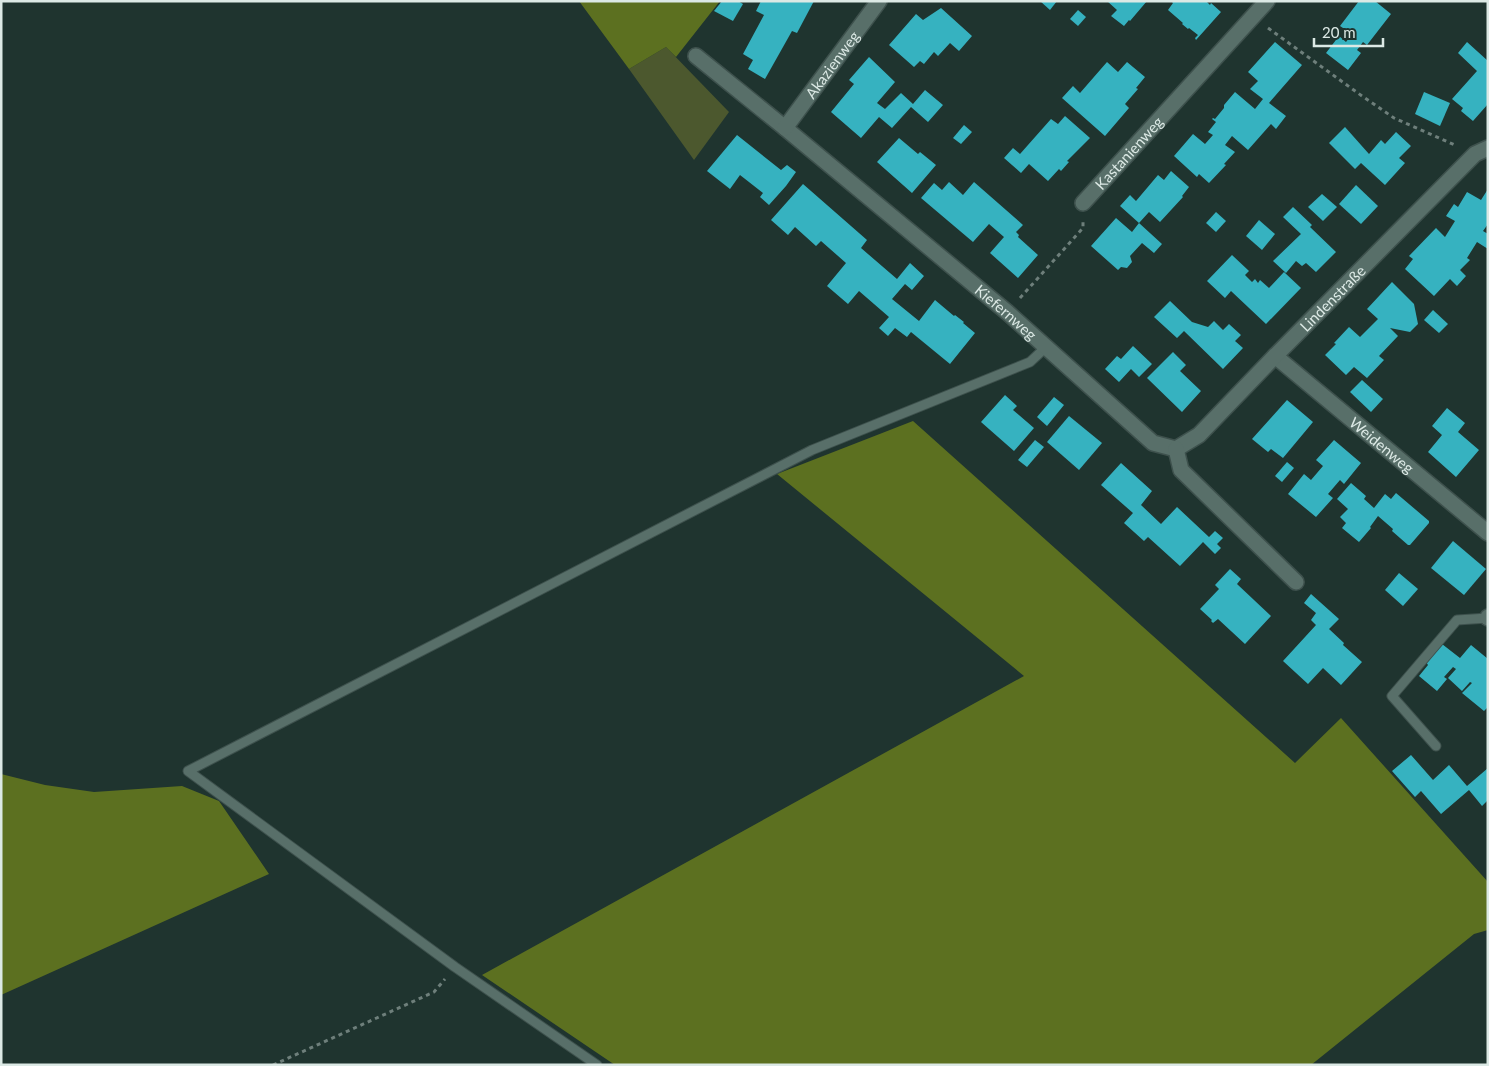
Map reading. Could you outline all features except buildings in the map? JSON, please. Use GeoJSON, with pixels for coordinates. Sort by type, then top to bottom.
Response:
{"type":"FeatureCollection","features":[{"type":"Feature","properties":{"kind":"street","name":"Akazienweg"},"geometry":{"type":"LineString","coordinates":[[785,128],[879,1]]}},
{"type":"Feature","properties":{"kind":"street","name":"Kastanienweg"},"geometry":{"type":"LineString","coordinates":[[1083,203],[1267,1]]}},
{"type":"Feature","properties":{"kind":"street","name":"Kiefernweg"},"geometry":{"type":"LineString","coordinates":[[696,56],[1007,312],[1153,443],[1176,448]]}},
{"type":"Feature","properties":{"kind":"street","name":"Lindenstraße"},"geometry":{"type":"LineString","coordinates":[[1176,448],[1199,435],[1275,356],[1481,151]]}},
{"type":"Feature","properties":{"kind":"street","name":"Weidenweg"},"geometry":{"type":"LineString","coordinates":[[1275,356],[1488,533]]}},
{"type":"Feature","properties":{"kind":"street"},"geometry":{"type":"LineString","coordinates":[[1176,448],[1181,470],[1296,582]]}},
{"type":"Feature","properties":{"kind":"lane"},"geometry":{"type":"LineString","coordinates":[[597,1065],[455,967],[188,771],[812,450],[1030,362],[1045,348]]}},
{"type":"Feature","properties":{"kind":"lane"},"geometry":{"type":"LineString","coordinates":[[1436,746],[1392,696],[1457,620],[1488,617]]}},
{"type":"Feature","properties":{"kind":"path"},"geometry":{"type":"LineString","coordinates":[[1253,18],[1394,118],[1481,151]]}},
{"type":"Feature","properties":{"kind":"path","name":"Kastanienweg"},"geometry":{"type":"LineString","coordinates":[[1007,312],[1083,228],[1083,203]]}},
{"type":"Feature","properties":{"kind":"path"},"geometry":{"type":"LineString","coordinates":[[273,1065],[434,992],[455,967]]}},
{"type":"Feature","properties":{"kind":"green space"},"geometry":{"type":"Polygon","coordinates":[[[579,1],[720,1],[676,57],[666,47],[629,69],[579,1]]]}},
{"type":"Feature","properties":{"kind":"green space"},"geometry":{"type":"Polygon","coordinates":[[[666,47],[729,112],[694,160],[629,69],[666,47]]]}},
{"type":"Feature","properties":{"kind":"green space"},"geometry":{"type":"Polygon","coordinates":[[[913,421],[1295,763],[1341,718],[1488,882],[1488,930],[1474,934],[1311,1065],[615,1065],[482,975],[1024,676],[777,474],[913,421]]]}},
{"type":"Feature","properties":{"kind":"green space"},"geometry":{"type":"Polygon","coordinates":[[[1,774],[45,785],[94,792],[182,786],[219,801],[269,874],[1,995],[1,774]]]}}]}
